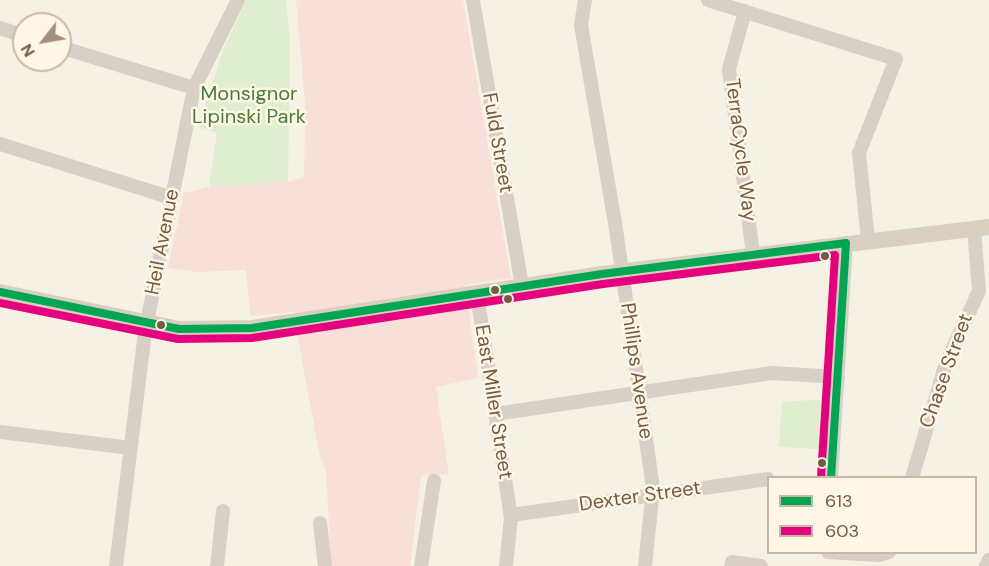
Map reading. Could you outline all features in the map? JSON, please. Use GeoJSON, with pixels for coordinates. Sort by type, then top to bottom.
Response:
{"type":"FeatureCollection","features":[{"type":"Feature","properties":{"kind":"main road"},"geometry":{"type":"LineString","coordinates":[[0,292],[179,329],[259,328],[622,271],[982,228]]}},
{"type":"Feature","properties":{"kind":"street","name":"Heil Avenue"},"geometry":{"type":"LineString","coordinates":[[116,566],[147,322],[194,88],[238,0]]}},
{"type":"Feature","properties":{"kind":"street","name":"Fuld Street"},"geometry":{"type":"LineString","coordinates":[[473,0],[522,286]]}},
{"type":"Feature","properties":{"kind":"street","name":"Phillips Avenue"},"geometry":{"type":"LineString","coordinates":[[585,0],[581,25],[622,271],[653,494],[645,566]]}},
{"type":"Feature","properties":{"kind":"street"},"geometry":{"type":"LineString","coordinates":[[708,0],[896,59],[859,153],[868,240]]}},
{"type":"Feature","properties":{"kind":"street","name":"TerraCycle Way"},"geometry":{"type":"LineString","coordinates":[[746,11],[729,69],[753,254]]}},
{"type":"Feature","properties":{"kind":"street"},"geometry":{"type":"LineString","coordinates":[[72,51],[194,88]]}},
{"type":"Feature","properties":{"kind":"street"},"geometry":{"type":"LineString","coordinates":[[0,144],[172,198]]}},
{"type":"Feature","properties":{"kind":"street","name":"Chase Street"},"geometry":{"type":"LineString","coordinates":[[912,476],[946,363],[979,291],[982,228]]}},
{"type":"Feature","properties":{"kind":"street"},"geometry":{"type":"LineString","coordinates":[[831,476],[846,243]]}},
{"type":"Feature","properties":{"kind":"street","name":"East Miller Street"},"geometry":{"type":"LineString","coordinates":[[477,294],[510,513],[506,566]]}},
{"type":"Feature","properties":{"kind":"street"},"geometry":{"type":"LineString","coordinates":[[495,414],[772,373],[838,377]]}},
{"type":"Feature","properties":{"kind":"street"},"geometry":{"type":"LineString","coordinates":[[0,432],[131,448]]}},
{"type":"Feature","properties":{"kind":"street","name":"Dexter Street"},"geometry":{"type":"LineString","coordinates":[[510,513],[767,479]]}},
{"type":"Feature","properties":{"kind":"street"},"geometry":{"type":"LineString","coordinates":[[421,566],[434,481]]}},
{"type":"Feature","properties":{"kind":"street"},"geometry":{"type":"LineString","coordinates":[[217,566],[223,511]]}},
{"type":"Feature","properties":{"kind":"street"},"geometry":{"type":"LineString","coordinates":[[320,523],[325,566]]}},
{"type":"Feature","properties":{"kind":"street"},"geometry":{"type":"LineString","coordinates":[[862,554],[882,554]]}},
{"type":"Feature","properties":{"kind":"street"},"geometry":{"type":"LineString","coordinates":[[986,566],[989,560]]}},
{"type":"Feature","properties":{"kind":"street"},"geometry":{"type":"LineString","coordinates":[[732,564],[761,566]]}},
{"type":"Feature","properties":{"kind":"shaded area"},"geometry":{"type":"Polygon","coordinates":[[[296,0],[463,0],[511,278],[465,285],[478,378],[436,387],[449,474],[421,476],[410,566],[331,566],[326,471],[320,457],[293,312],[250,316],[246,270],[198,272],[168,268],[184,193],[209,187],[288,182],[304,177],[305,102],[296,0]]]}},
{"type":"Feature","properties":{"kind":"green space","name":"Monsignor Lipinski Park"},"geometry":{"type":"Polygon","coordinates":[[[246,0],[286,0],[290,42],[288,182],[209,187],[217,133],[198,127],[223,50],[246,0]]]}},
{"type":"Feature","properties":{"kind":"green space"},"geometry":{"type":"Polygon","coordinates":[[[828,399],[819,449],[779,447],[782,402],[828,399]]]}},
{"type":"Feature","properties":{"kind":"transit line","name":"613"},"geometry":{"type":"LineString","coordinates":[[0,292],[179,329],[252,328],[602,274],[846,243],[831,476]]}},
{"type":"Feature","properties":{"kind":"transit line","name":"603"},"geometry":{"type":"LineString","coordinates":[[0,303],[178,339],[252,338],[603,284],[835,255],[821,476]]}}]}
